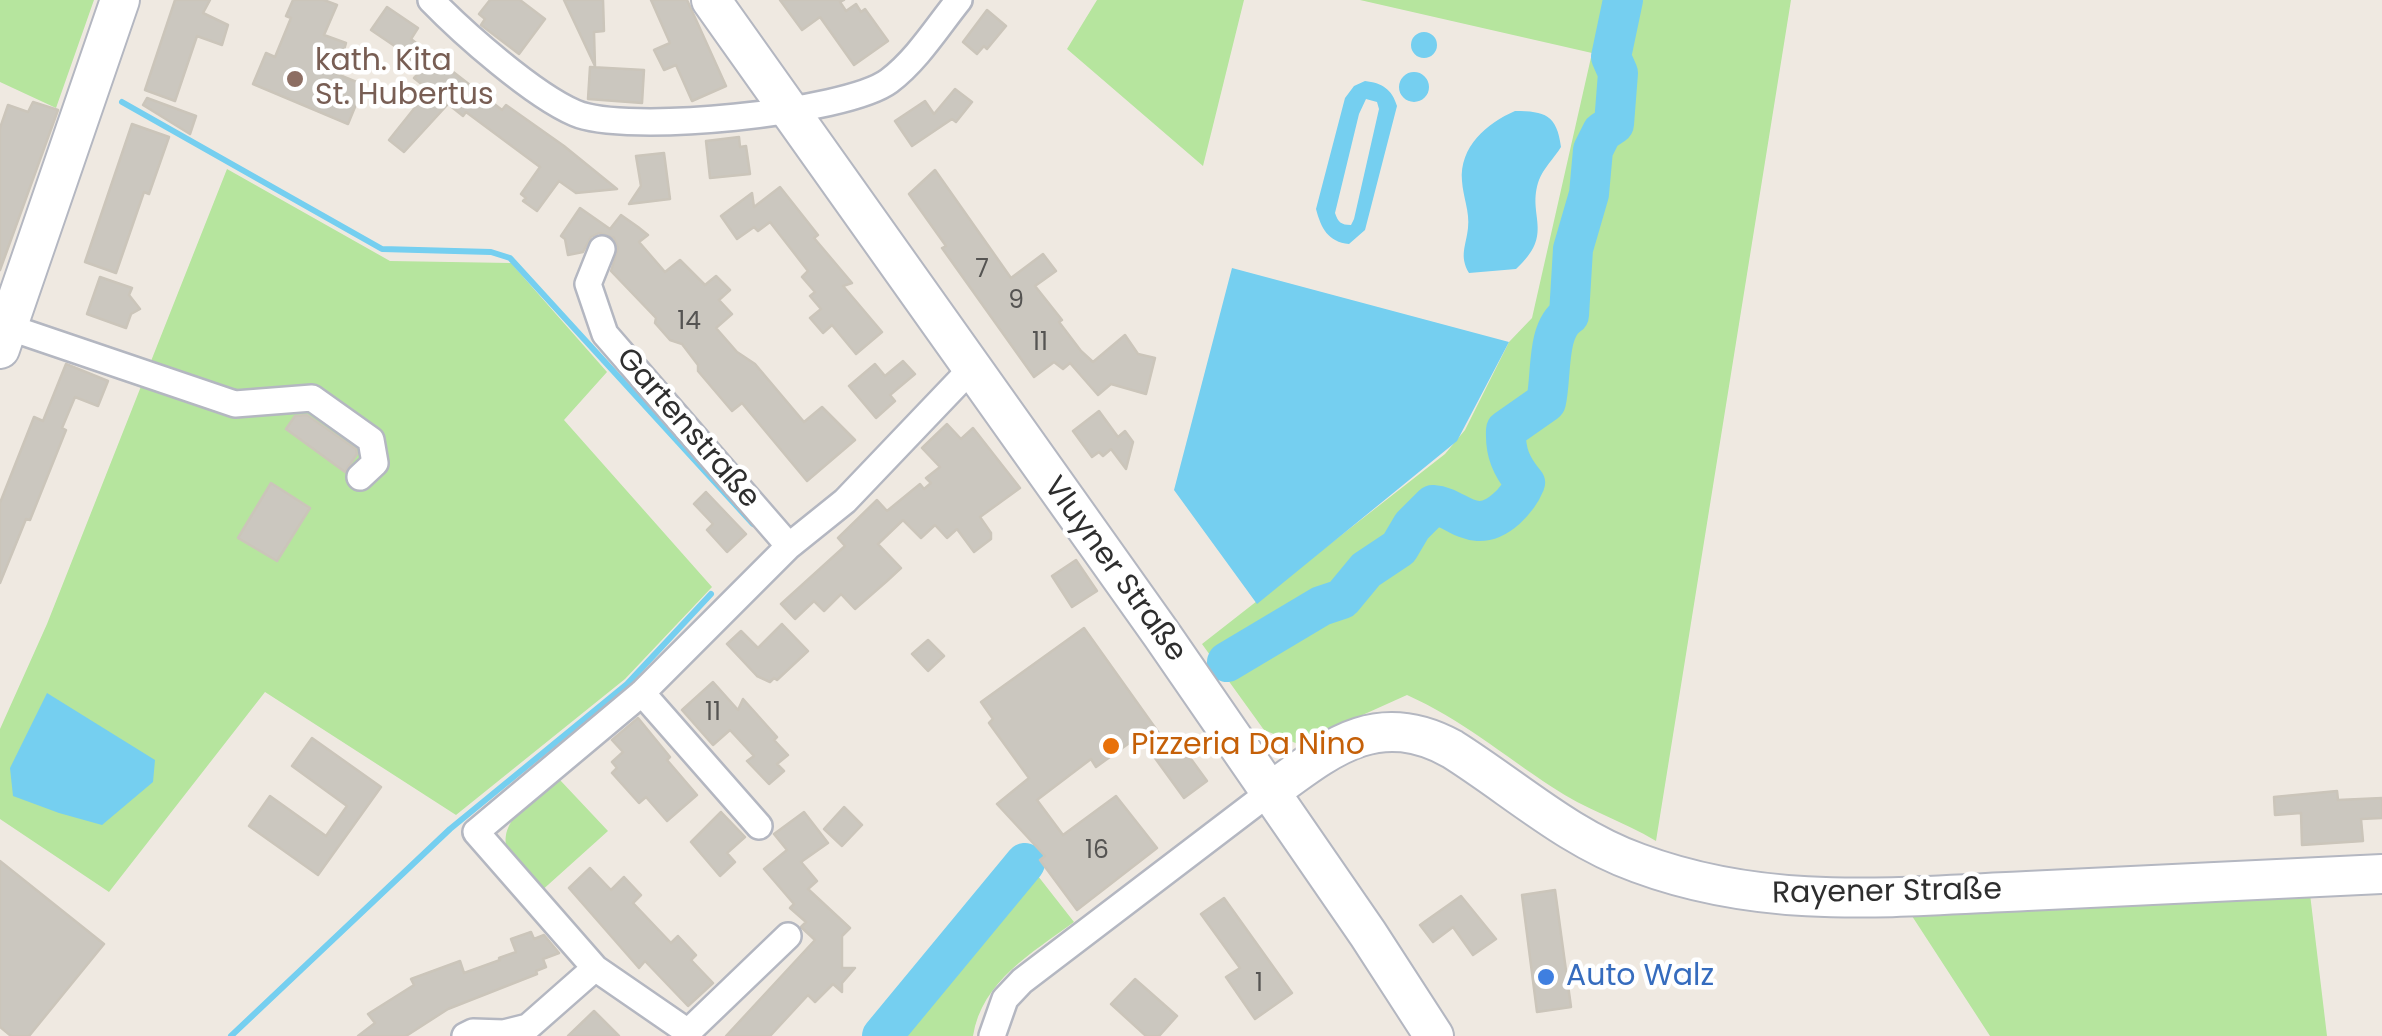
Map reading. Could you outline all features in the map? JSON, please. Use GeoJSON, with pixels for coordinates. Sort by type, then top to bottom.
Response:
{"type":"FeatureCollection","features":[{"type":"Feature","properties":{"kind":"main road"},"geometry":{"type":"LineString","coordinates":[[6,320],[120,0]]}},
{"type":"Feature","properties":{"kind":"main road","name":"Vluyner Straße"},"geometry":{"type":"LineString","coordinates":[[712,0],[1270,792],[1434,1036]]}},
{"type":"Feature","properties":{"kind":"main road","name":"Rayener Straße"},"geometry":{"type":"LineString","coordinates":[[1270,792],[1346,740],[1374,733],[1406,732],[1452,749],[1551,818],[1614,853],[1681,878],[1731,890],[1843,899],[2382,874]]}},
{"type":"Feature","properties":{"kind":"street"},"geometry":{"type":"LineString","coordinates":[[431,0],[473,39],[576,114],[648,122],[819,106],[860,95],[889,81],[960,0]]}},
{"type":"Feature","properties":{"kind":"street","name":"Gartenstraße"},"geometry":{"type":"LineString","coordinates":[[602,249],[588,284],[605,334],[789,546]]}},
{"type":"Feature","properties":{"kind":"street"},"geometry":{"type":"LineString","coordinates":[[6,320],[236,404],[312,398],[371,440],[375,463],[360,477]]}},
{"type":"Feature","properties":{"kind":"street"},"geometry":{"type":"LineString","coordinates":[[788,936],[687,1034],[595,968],[476,832],[642,693],[789,546],[845,501],[970,369]]}},
{"type":"Feature","properties":{"kind":"street"},"geometry":{"type":"LineString","coordinates":[[642,693],[760,826]]}},
{"type":"Feature","properties":{"kind":"street"},"geometry":{"type":"LineString","coordinates":[[992,1036],[1004,999],[1022,981],[1270,792]]}},
{"type":"Feature","properties":{"kind":"street"},"geometry":{"type":"LineString","coordinates":[[465,1036],[473,1032],[505,1034],[528,1027],[595,968]]}},
{"type":"Feature","properties":{"kind":"green space"},"geometry":{"type":"Polygon","coordinates":[[[0,0],[94,0],[56,108],[0,82],[0,0]]]}},
{"type":"Feature","properties":{"kind":"green space"},"geometry":{"type":"Polygon","coordinates":[[[1097,0],[1244,0],[1203,166],[1067,49],[1097,0]]]}},
{"type":"Feature","properties":{"kind":"green space"},"geometry":{"type":"Polygon","coordinates":[[[1360,0],[1791,0],[1656,841],[1564,795],[1464,726],[1407,695],[1298,744],[1264,730],[1202,644],[1445,454],[1465,430],[1509,342],[1532,318],[1592,53],[1360,0]]]}},
{"type":"Feature","properties":{"kind":"green space"},"geometry":{"type":"Polygon","coordinates":[[[227,169],[390,261],[511,263],[607,372],[564,420],[712,587],[625,679],[456,815],[265,692],[109,892],[0,819],[0,729],[47,624],[227,169]]]}},
{"type":"Feature","properties":{"kind":"green space"},"geometry":{"type":"Polygon","coordinates":[[[560,780],[608,831],[539,893],[509,854],[507,830],[530,801],[560,780]]]}},
{"type":"Feature","properties":{"kind":"green space"},"geometry":{"type":"Polygon","coordinates":[[[1020,853],[1074,922],[1026,957],[998,984],[978,1017],[973,1036],[869,1036],[1020,853]]]}},
{"type":"Feature","properties":{"kind":"green space"},"geometry":{"type":"Polygon","coordinates":[[[2310,894],[2327,1036],[1990,1036],[1912,916],[2310,894]]]}},
{"type":"Feature","properties":{"kind":"water"},"geometry":{"type":"Polygon","coordinates":[[[1424,32],[1433,36],[1437,45],[1433,54],[1424,58],[1415,54],[1411,45],[1415,36],[1424,32]]]}},
{"type":"Feature","properties":{"kind":"water"},"geometry":{"type":"Polygon","coordinates":[[[1414,72],[1425,76],[1429,87],[1425,98],[1414,102],[1403,98],[1399,87],[1403,76],[1414,72]]]}},
{"type":"Feature","properties":{"kind":"water"},"geometry":{"type":"Polygon","coordinates":[[[1365,81],[1381,85],[1397,106],[1365,230],[1349,244],[1326,233],[1316,209],[1345,98],[1354,86],[1365,81]],[[1366,99],[1359,114],[1335,213],[1345,224],[1351,225],[1354,219],[1379,109],[1377,102],[1366,99]]]}},
{"type":"Feature","properties":{"kind":"water"},"geometry":{"type":"Polygon","coordinates":[[[1515,111],[1548,117],[1561,147],[1539,180],[1535,245],[1516,269],[1469,273],[1464,256],[1468,222],[1462,181],[1465,157],[1485,129],[1515,111]]]}},
{"type":"Feature","properties":{"kind":"water"},"geometry":{"type":"Polygon","coordinates":[[[1232,268],[1509,342],[1457,441],[1257,604],[1174,490],[1232,268]]]}},
{"type":"Feature","properties":{"kind":"water"},"geometry":{"type":"Polygon","coordinates":[[[47,693],[155,760],[153,782],[102,825],[13,796],[10,768],[47,693]]]}},
{"type":"Feature","properties":{"kind":"building"},"geometry":{"type":"Polygon","coordinates":[[[175,0],[210,0],[203,13],[228,25],[222,45],[197,36],[175,101],[145,90],[175,0]]]}},
{"type":"Feature","properties":{"kind":"building"},"geometry":{"type":"Polygon","coordinates":[[[293,0],[324,0],[337,5],[324,35],[346,43],[337,74],[364,85],[348,124],[253,84],[266,53],[275,57],[291,18],[286,16],[293,0]]]}},
{"type":"Feature","properties":{"kind":"building"},"geometry":{"type":"Polygon","coordinates":[[[490,0],[520,0],[545,19],[519,54],[481,25],[485,19],[479,14],[490,0]]]}},
{"type":"Feature","properties":{"kind":"building"},"geometry":{"type":"Polygon","coordinates":[[[564,0],[603,0],[604,31],[594,32],[595,66],[564,0]]]}},
{"type":"Feature","properties":{"kind":"building"},"geometry":{"type":"Polygon","coordinates":[[[651,0],[687,0],[726,86],[692,101],[676,65],[664,70],[654,50],[670,43],[651,0]]]}},
{"type":"Feature","properties":{"kind":"building"},"geometry":{"type":"Polygon","coordinates":[[[780,0],[844,0],[840,2],[846,11],[856,4],[861,12],[865,9],[888,41],[854,65],[820,17],[802,30],[780,0]]]}},
{"type":"Feature","properties":{"kind":"building"},"geometry":{"type":"Polygon","coordinates":[[[387,7],[418,28],[411,39],[502,110],[506,105],[617,189],[576,193],[559,181],[537,211],[523,201],[526,198],[521,194],[540,167],[466,112],[463,116],[448,104],[404,152],[389,140],[429,90],[414,78],[419,73],[397,58],[402,51],[371,30],[387,7]]]}},
{"type":"Feature","properties":{"kind":"building"},"geometry":{"type":"Polygon","coordinates":[[[987,10],[1006,26],[987,49],[984,46],[977,54],[963,42],[987,10]]]}},
{"type":"Feature","properties":{"kind":"building"},"geometry":{"type":"Polygon","coordinates":[[[590,67],[644,70],[642,103],[588,99],[590,67]]]}},
{"type":"Feature","properties":{"kind":"building"},"geometry":{"type":"Polygon","coordinates":[[[955,89],[972,102],[956,122],[952,119],[912,146],[895,121],[925,101],[934,114],[955,89]]]}},
{"type":"Feature","properties":{"kind":"building"},"geometry":{"type":"Polygon","coordinates":[[[147,98],[196,116],[190,134],[143,105],[147,98]]]}},
{"type":"Feature","properties":{"kind":"building"},"geometry":{"type":"Polygon","coordinates":[[[33,102],[58,110],[0,270],[0,128],[8,105],[28,112],[33,102]]]}},
{"type":"Feature","properties":{"kind":"building"},"geometry":{"type":"Polygon","coordinates":[[[132,124],[169,137],[149,194],[144,192],[116,273],[85,262],[132,124]]]}},
{"type":"Feature","properties":{"kind":"building"},"geometry":{"type":"Polygon","coordinates":[[[739,137],[740,147],[746,146],[750,174],[710,178],[706,141],[739,137]]]}},
{"type":"Feature","properties":{"kind":"building"},"geometry":{"type":"Polygon","coordinates":[[[664,153],[670,199],[629,204],[641,186],[636,156],[664,153]]]}},
{"type":"Feature","properties":{"kind":"building"},"geometry":{"type":"Polygon","coordinates":[[[935,170],[1011,278],[1043,254],[1056,271],[1035,286],[1093,362],[1125,335],[1138,354],[1155,358],[1146,394],[1111,384],[1098,395],[1070,363],[1063,369],[1054,362],[1034,377],[942,248],[946,246],[909,194],[935,170]]]}},
{"type":"Feature","properties":{"kind":"building"},"geometry":{"type":"Polygon","coordinates":[[[780,187],[818,235],[814,238],[852,283],[843,286],[882,332],[856,354],[832,325],[823,333],[810,318],[821,309],[810,296],[815,292],[802,277],[808,271],[770,222],[737,239],[721,216],[752,193],[754,207],[780,187]]]}},
{"type":"Feature","properties":{"kind":"building"},"geometry":{"type":"Polygon","coordinates":[[[580,208],[610,229],[621,215],[638,227],[648,235],[639,242],[665,272],[680,260],[705,285],[716,276],[730,290],[719,300],[732,314],[716,328],[737,352],[755,364],[804,422],[822,407],[855,440],[807,481],[742,403],[732,411],[698,371],[698,365],[682,344],[670,340],[655,323],[656,318],[611,271],[618,248],[614,238],[599,233],[591,237],[583,252],[568,255],[561,236],[580,208]]]}},
{"type":"Feature","properties":{"kind":"building"},"geometry":{"type":"Polygon","coordinates":[[[100,277],[132,288],[129,295],[140,309],[131,314],[126,328],[87,314],[100,277]]]}},
{"type":"Feature","properties":{"kind":"building"},"geometry":{"type":"Polygon","coordinates":[[[903,361],[915,374],[890,395],[895,401],[876,418],[849,386],[875,364],[885,376],[903,361]]]}},
{"type":"Feature","properties":{"kind":"building"},"geometry":{"type":"Polygon","coordinates":[[[66,364],[108,381],[98,406],[75,397],[30,520],[26,519],[0,583],[0,503],[34,417],[43,421],[66,364]]]}},
{"type":"Feature","properties":{"kind":"building"},"geometry":{"type":"Polygon","coordinates":[[[1099,411],[1118,437],[1125,431],[1133,442],[1126,469],[1111,449],[1103,456],[1099,452],[1092,457],[1073,431],[1099,411]]]}},
{"type":"Feature","properties":{"kind":"building"},"geometry":{"type":"Polygon","coordinates":[[[307,415],[356,449],[357,454],[345,472],[286,429],[295,416],[307,415]]]}},
{"type":"Feature","properties":{"kind":"building"},"geometry":{"type":"Polygon","coordinates":[[[947,424],[961,439],[973,428],[1020,488],[980,517],[991,539],[974,552],[957,529],[947,538],[935,525],[921,538],[903,520],[878,544],[901,568],[887,581],[855,609],[841,594],[824,611],[814,601],[795,619],[781,604],[845,546],[838,538],[877,500],[887,511],[920,484],[924,489],[931,483],[926,478],[940,467],[922,448],[947,424]]]}},
{"type":"Feature","properties":{"kind":"building"},"geometry":{"type":"Polygon","coordinates":[[[271,483],[310,508],[277,561],[238,538],[271,483]]]}},
{"type":"Feature","properties":{"kind":"building"},"geometry":{"type":"Polygon","coordinates":[[[706,492],[746,534],[727,552],[707,530],[713,524],[694,504],[706,492]]]}},
{"type":"Feature","properties":{"kind":"building"},"geometry":{"type":"Polygon","coordinates":[[[1076,560],[1097,591],[1072,607],[1052,576],[1076,560]]]}},
{"type":"Feature","properties":{"kind":"building"},"geometry":{"type":"Polygon","coordinates":[[[782,624],[808,651],[770,682],[757,676],[727,644],[741,631],[758,648],[782,624]]]}},
{"type":"Feature","properties":{"kind":"building"},"geometry":{"type":"Polygon","coordinates":[[[1084,628],[1166,743],[1175,737],[1207,781],[1184,798],[1139,736],[1096,767],[1091,759],[1037,800],[1063,835],[1116,796],[1157,848],[1077,910],[1040,860],[1045,856],[997,804],[1029,778],[989,723],[993,719],[981,702],[1084,628]]]}},
{"type":"Feature","properties":{"kind":"building"},"geometry":{"type":"Polygon","coordinates":[[[928,640],[944,656],[928,671],[912,654],[928,640]]]}},
{"type":"Feature","properties":{"kind":"building"},"geometry":{"type":"Polygon","coordinates":[[[713,682],[738,710],[743,699],[788,755],[777,764],[784,771],[769,784],[747,761],[754,756],[730,730],[713,745],[682,710],[713,682]]]}},
{"type":"Feature","properties":{"kind":"building"},"geometry":{"type":"Polygon","coordinates":[[[638,718],[697,795],[667,821],[646,797],[639,803],[612,773],[617,768],[612,762],[623,752],[612,740],[638,718]]]}},
{"type":"Feature","properties":{"kind":"building"},"geometry":{"type":"Polygon","coordinates":[[[312,738],[381,787],[318,875],[249,826],[270,796],[326,836],[347,806],[292,766],[312,738]]]}},
{"type":"Feature","properties":{"kind":"building"},"geometry":{"type":"Polygon","coordinates":[[[2337,791],[2338,800],[2382,798],[2382,818],[2361,819],[2363,841],[2302,845],[2301,813],[2275,815],[2274,797],[2337,791]]]}},
{"type":"Feature","properties":{"kind":"building"},"geometry":{"type":"Polygon","coordinates":[[[844,807],[862,825],[842,846],[824,829],[844,807]]]}},
{"type":"Feature","properties":{"kind":"building"},"geometry":{"type":"Polygon","coordinates":[[[721,812],[745,837],[727,853],[735,862],[720,876],[691,842],[721,812]]]}},
{"type":"Feature","properties":{"kind":"building"},"geometry":{"type":"Polygon","coordinates":[[[804,812],[828,843],[801,862],[817,881],[808,889],[850,928],[842,936],[842,968],[855,968],[842,983],[842,992],[833,984],[815,1002],[808,995],[770,1036],[726,1036],[815,940],[801,927],[806,922],[790,908],[794,904],[764,869],[787,850],[774,834],[804,812]]]}},
{"type":"Feature","properties":{"kind":"building"},"geometry":{"type":"Polygon","coordinates":[[[0,861],[104,944],[29,1036],[11,1036],[0,1027],[0,861]]]}},
{"type":"Feature","properties":{"kind":"building"},"geometry":{"type":"Polygon","coordinates":[[[590,868],[611,890],[624,877],[641,895],[633,903],[671,943],[678,936],[696,955],[691,960],[713,983],[688,1006],[645,961],[639,968],[569,888],[590,868]]]}},
{"type":"Feature","properties":{"kind":"building"},"geometry":{"type":"Polygon","coordinates":[[[1555,890],[1571,1007],[1537,1012],[1522,895],[1555,890]]]}},
{"type":"Feature","properties":{"kind":"building"},"geometry":{"type":"Polygon","coordinates":[[[1461,896],[1496,939],[1473,955],[1453,927],[1433,942],[1420,925],[1461,896]]]}},
{"type":"Feature","properties":{"kind":"building"},"geometry":{"type":"Polygon","coordinates":[[[1224,898],[1292,993],[1255,1019],[1226,977],[1240,968],[1201,914],[1224,898]]]}},
{"type":"Feature","properties":{"kind":"building"},"geometry":{"type":"Polygon","coordinates":[[[531,932],[534,939],[544,935],[559,953],[543,959],[546,967],[537,974],[448,1009],[406,1036],[358,1036],[375,1023],[368,1014],[414,985],[411,979],[460,961],[464,973],[500,960],[516,952],[511,939],[531,932]]]}},
{"type":"Feature","properties":{"kind":"building"},"geometry":{"type":"Polygon","coordinates":[[[1135,979],[1177,1016],[1159,1036],[1146,1036],[1111,1004],[1135,979]]]}},
{"type":"Feature","properties":{"kind":"building"},"geometry":{"type":"Polygon","coordinates":[[[594,1011],[619,1036],[568,1036],[594,1011]]]}},
{"type":"Feature","properties":{"kind":"waterway"},"geometry":{"type":"LineString","coordinates":[[1227,662],[1321,606],[1342,599],[1366,570],[1399,548],[1412,526],[1433,505],[1472,520],[1485,520],[1506,509],[1522,490],[1525,483],[1510,458],[1506,430],[1546,402],[1553,342],[1569,315],[1573,249],[1589,194],[1593,150],[1602,132],[1614,124],[1618,73],[1611,57],[1623,0]]}},
{"type":"Feature","properties":{"kind":"waterway"},"geometry":{"type":"LineString","coordinates":[[122,102],[382,249],[491,252],[510,258],[753,524]]}},
{"type":"Feature","properties":{"kind":"waterway"},"geometry":{"type":"LineString","coordinates":[[231,1036],[450,829],[627,684],[711,594]]}},
{"type":"Feature","properties":{"kind":"waterway"},"geometry":{"type":"LineString","coordinates":[[882,1036],[1025,863]]}},
{"type":"Feature","properties":{"kind":"place","name":"kath. Kita St. Hubertus"},"geometry":{"type":"Point","coordinates":[295,79]}},
{"type":"Feature","properties":{"kind":"place","name":"Pizzeria Da Nino"},"geometry":{"type":"Point","coordinates":[1111,746]}},
{"type":"Feature","properties":{"kind":"place","name":"Auto Walz"},"geometry":{"type":"Point","coordinates":[1546,977]}}]}
